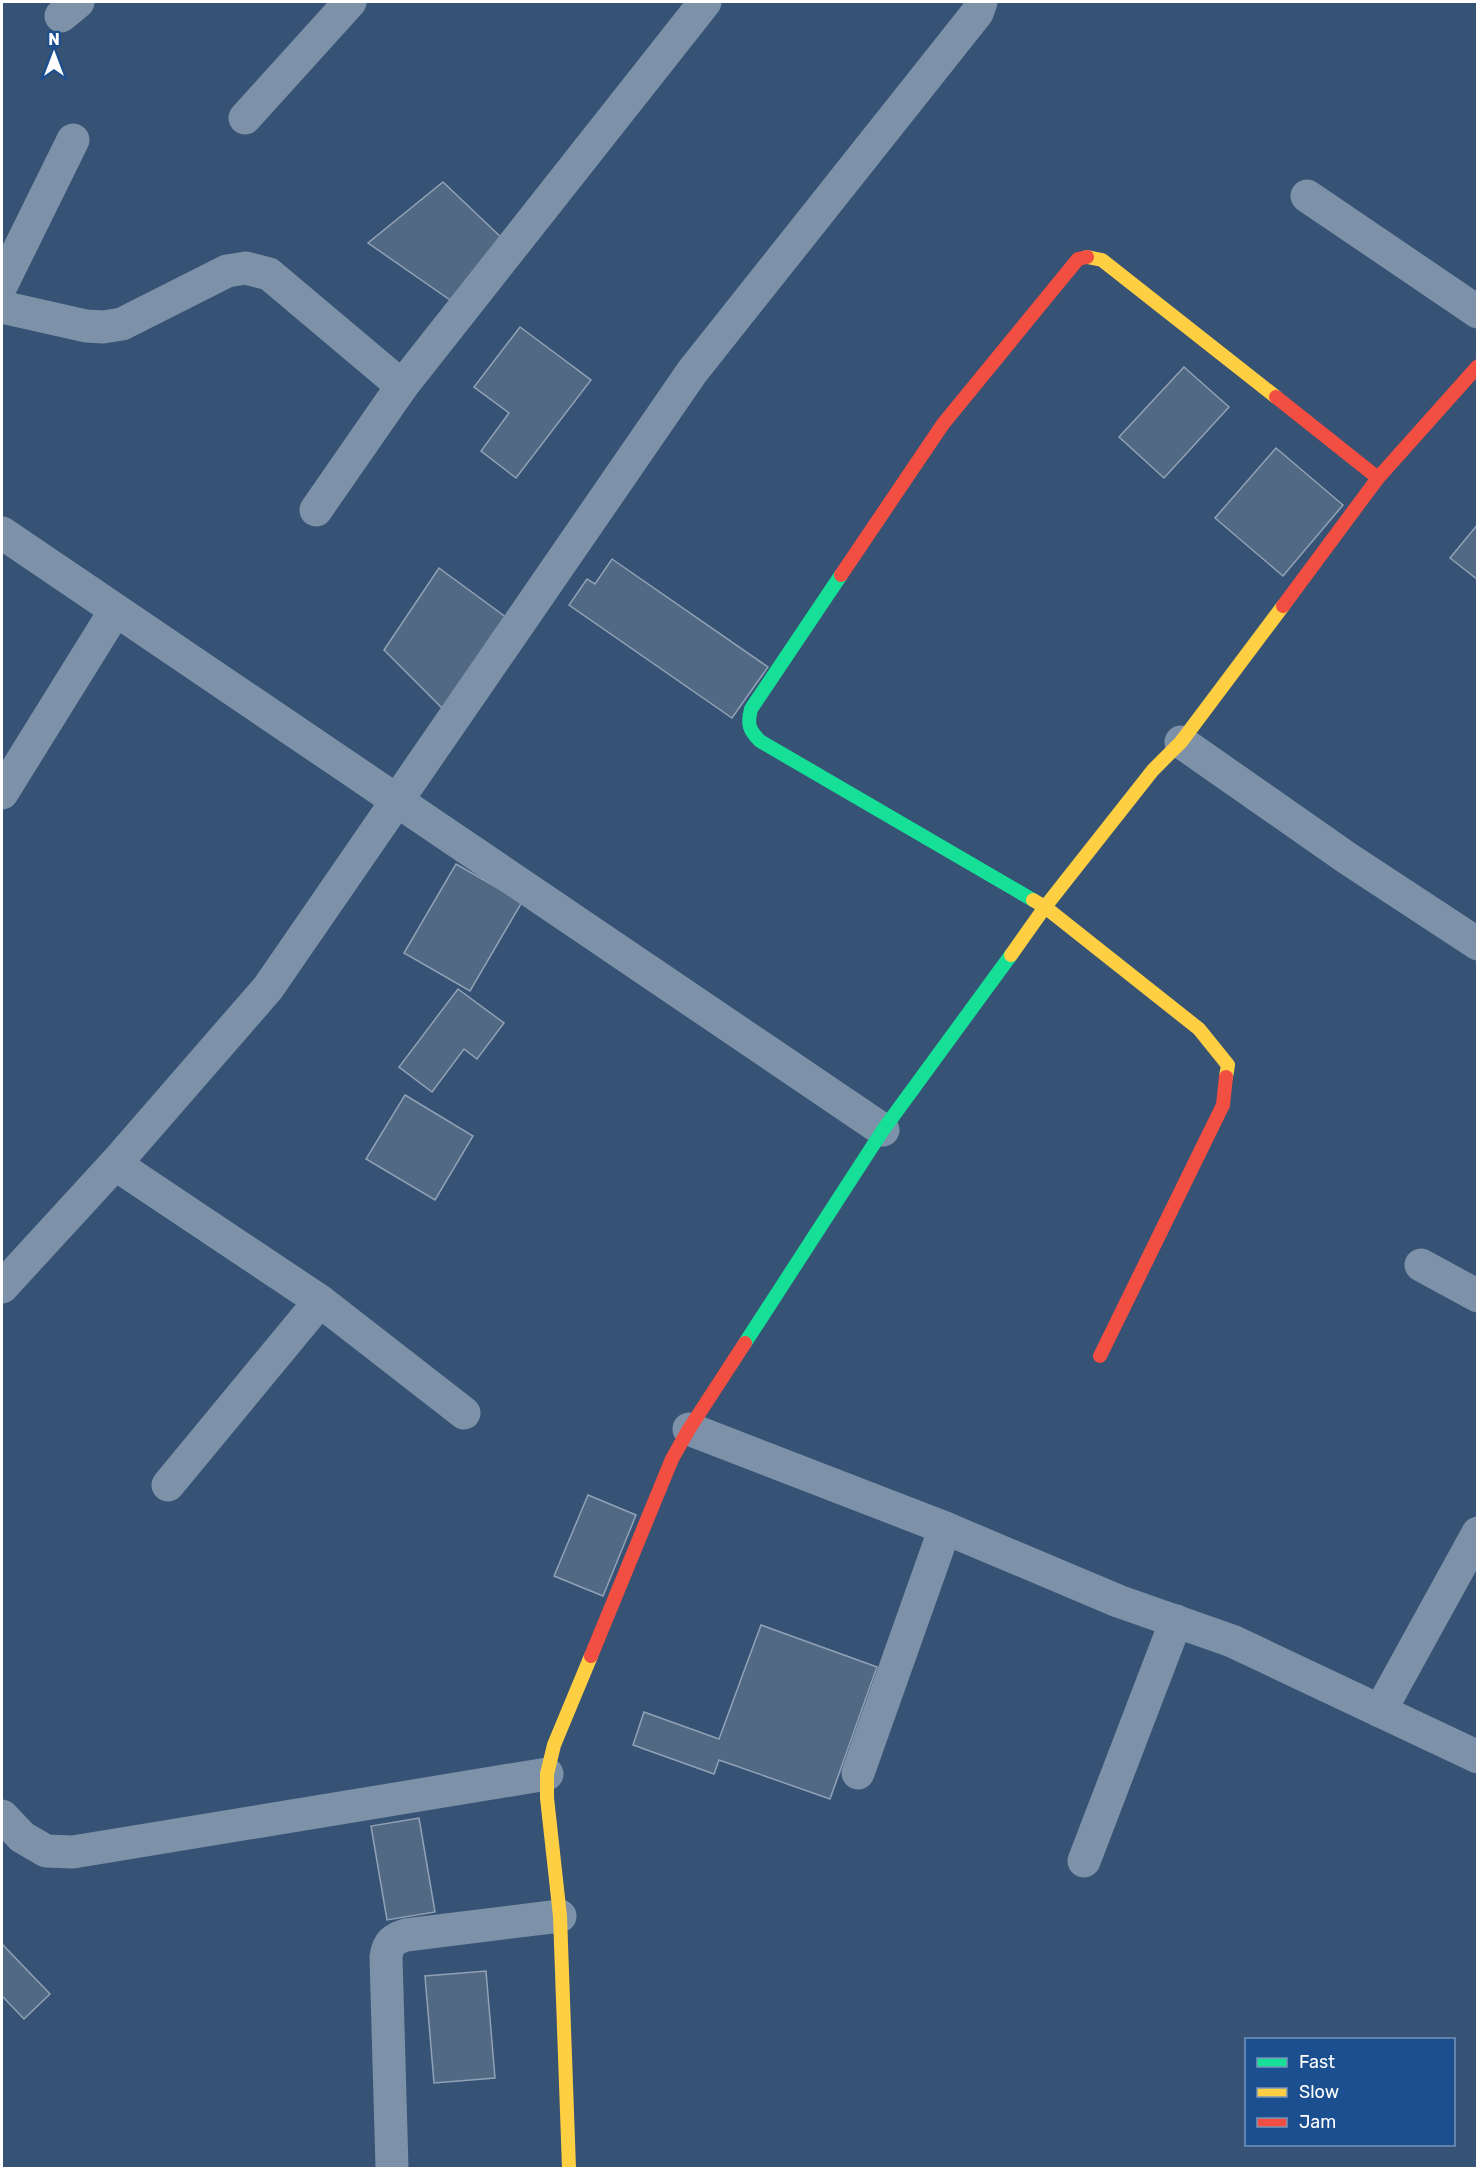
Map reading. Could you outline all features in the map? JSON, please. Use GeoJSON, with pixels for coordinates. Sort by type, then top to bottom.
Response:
{"type":"FeatureCollection","features":[{"type":"Feature","properties":{"kind":"street"},"geometry":{"type":"LineString","coordinates":[[245,118],[350,2]]}},
{"type":"Feature","properties":{"kind":"street"},"geometry":{"type":"LineString","coordinates":[[315,510],[402,386],[705,2]]}},
{"type":"Feature","properties":{"kind":"street"},"geometry":{"type":"LineString","coordinates":[[2,1287],[115,1164],[268,988],[692,372],[970,22],[981,2]]}},
{"type":"Feature","properties":{"kind":"street"},"geometry":{"type":"LineString","coordinates":[[2,284],[74,140]]}},
{"type":"Feature","properties":{"kind":"street"},"geometry":{"type":"LineString","coordinates":[[1307,195],[1478,312]]}},
{"type":"Feature","properties":{"kind":"street"},"geometry":{"type":"LineString","coordinates":[[1100,1356],[1223,1105],[1228,1065],[1199,1029],[1046,908],[760,741],[749,730],[748,721],[752,709],[943,424],[1069,267],[1078,259],[1088,257],[1102,260],[1378,478]]}},
{"type":"Feature","properties":{"kind":"street"},"geometry":{"type":"LineString","coordinates":[[2,307],[86,326],[104,327],[122,324],[227,271],[246,268],[269,274],[402,386]]}},
{"type":"Feature","properties":{"kind":"street"},"geometry":{"type":"LineString","coordinates":[[569,2169],[560,1916],[547,1798],[547,1774],[554,1745],[672,1459],[689,1429],[883,1130],[1046,908],[1153,770],[1181,742],[1378,478],[1478,366]]}},
{"type":"Feature","properties":{"kind":"street"},"geometry":{"type":"LineString","coordinates":[[2,533],[883,1130]]}},
{"type":"Feature","properties":{"kind":"street"},"geometry":{"type":"LineString","coordinates":[[2,794],[115,610]]}},
{"type":"Feature","properties":{"kind":"street"},"geometry":{"type":"LineString","coordinates":[[1181,742],[1347,858],[1478,944]]}},
{"type":"Feature","properties":{"kind":"street"},"geometry":{"type":"LineString","coordinates":[[115,1164],[320,1300],[464,1413]]}},
{"type":"Feature","properties":{"kind":"street"},"geometry":{"type":"LineString","coordinates":[[1421,1265],[1478,1296]]}},
{"type":"Feature","properties":{"kind":"street"},"geometry":{"type":"LineString","coordinates":[[168,1485],[320,1300]]}},
{"type":"Feature","properties":{"kind":"street"},"geometry":{"type":"LineString","coordinates":[[689,1429],[945,1528],[1118,1601],[1232,1641],[1478,1757]]}},
{"type":"Feature","properties":{"kind":"street"},"geometry":{"type":"LineString","coordinates":[[858,1773],[945,1528]]}},
{"type":"Feature","properties":{"kind":"street"},"geometry":{"type":"LineString","coordinates":[[1380,1711],[1478,1533]]}},
{"type":"Feature","properties":{"kind":"street"},"geometry":{"type":"LineString","coordinates":[[1084,1861],[1176,1621]]}},
{"type":"Feature","properties":{"kind":"street"},"geometry":{"type":"LineString","coordinates":[[2,1816],[22,1837],[46,1851],[73,1852],[547,1774]]}},
{"type":"Feature","properties":{"kind":"street"},"geometry":{"type":"LineString","coordinates":[[392,2169],[387,1948],[393,1939],[406,1935],[560,1916]]}},
{"type":"Feature","properties":{"kind":"building"},"geometry":{"type":"Polygon","coordinates":[[[443,182],[505,241],[453,302],[368,243],[443,182]]]}},
{"type":"Feature","properties":{"kind":"building"},"geometry":{"type":"Polygon","coordinates":[[[520,327],[591,380],[516,478],[481,451],[509,413],[474,387],[520,327]]]}},
{"type":"Feature","properties":{"kind":"building"},"geometry":{"type":"Polygon","coordinates":[[[1184,367],[1229,407],[1164,478],[1119,437],[1184,367]]]}},
{"type":"Feature","properties":{"kind":"building"},"geometry":{"type":"Polygon","coordinates":[[[1276,448],[1343,505],[1283,576],[1215,518],[1276,448]]]}},
{"type":"Feature","properties":{"kind":"building"},"geometry":{"type":"Polygon","coordinates":[[[1478,524],[1478,580],[1450,558],[1478,524]]]}},
{"type":"Feature","properties":{"kind":"building"},"geometry":{"type":"Polygon","coordinates":[[[612,559],[768,667],[732,718],[569,605],[587,579],[595,584],[612,559]]]}},
{"type":"Feature","properties":{"kind":"building"},"geometry":{"type":"Polygon","coordinates":[[[439,568],[507,618],[449,715],[384,650],[439,568]]]}},
{"type":"Feature","properties":{"kind":"building"},"geometry":{"type":"Polygon","coordinates":[[[456,864],[522,902],[470,991],[404,953],[456,864]]]}},
{"type":"Feature","properties":{"kind":"building"},"geometry":{"type":"Polygon","coordinates":[[[458,989],[504,1023],[477,1059],[464,1049],[432,1092],[399,1067],[458,989]]]}},
{"type":"Feature","properties":{"kind":"building"},"geometry":{"type":"Polygon","coordinates":[[[405,1095],[473,1136],[435,1200],[366,1159],[405,1095]]]}},
{"type":"Feature","properties":{"kind":"building"},"geometry":{"type":"Polygon","coordinates":[[[588,1495],[636,1515],[603,1596],[554,1576],[588,1495]]]}},
{"type":"Feature","properties":{"kind":"building"},"geometry":{"type":"Polygon","coordinates":[[[761,1625],[877,1667],[830,1799],[719,1760],[714,1774],[633,1745],[644,1712],[719,1739],[761,1625]]]}},
{"type":"Feature","properties":{"kind":"building"},"geometry":{"type":"Polygon","coordinates":[[[419,1818],[435,1912],[387,1920],[371,1826],[419,1818]]]}},
{"type":"Feature","properties":{"kind":"building"},"geometry":{"type":"Polygon","coordinates":[[[2,1944],[50,1994],[24,2019],[2,1996],[2,1944]]]}},
{"type":"Feature","properties":{"kind":"building"},"geometry":{"type":"Polygon","coordinates":[[[486,1971],[495,2078],[434,2083],[425,1976],[486,1971]]]}},
{"type":"Feature","properties":{"kind":"traffic: fast"},"geometry":{"type":"LineString","coordinates":[[841,575],[751,709],[749,719],[751,730],[760,741],[1033,900]]}},
{"type":"Feature","properties":{"kind":"traffic: fast"},"geometry":{"type":"LineString","coordinates":[[745,1343],[883,1130],[1011,955]]}},
{"type":"Feature","properties":{"kind":"traffic: slow"},"geometry":{"type":"LineString","coordinates":[[1087,257],[1102,260],[1276,397]]}},
{"type":"Feature","properties":{"kind":"traffic: slow"},"geometry":{"type":"LineString","coordinates":[[1011,955],[1045,907],[1153,770],[1181,742],[1283,606]]}},
{"type":"Feature","properties":{"kind":"traffic: slow"},"geometry":{"type":"LineString","coordinates":[[1033,900],[1045,907],[1199,1029],[1228,1065],[1226,1077]]}},
{"type":"Feature","properties":{"kind":"traffic: slow"},"geometry":{"type":"LineString","coordinates":[[569,2168],[560,1916],[547,1798],[547,1774],[554,1745],[591,1656]]}},
{"type":"Feature","properties":{"kind":"traffic: jam"},"geometry":{"type":"LineString","coordinates":[[841,575],[943,424],[1078,259],[1087,257]]}},
{"type":"Feature","properties":{"kind":"traffic: jam"},"geometry":{"type":"LineString","coordinates":[[1283,606],[1378,478],[1478,366]]}},
{"type":"Feature","properties":{"kind":"traffic: jam"},"geometry":{"type":"LineString","coordinates":[[1276,397],[1378,478]]}},
{"type":"Feature","properties":{"kind":"traffic: jam"},"geometry":{"type":"LineString","coordinates":[[1100,1356],[1223,1105],[1226,1077]]}},
{"type":"Feature","properties":{"kind":"traffic: jam"},"geometry":{"type":"LineString","coordinates":[[591,1656],[672,1459],[745,1343]]}}]}
